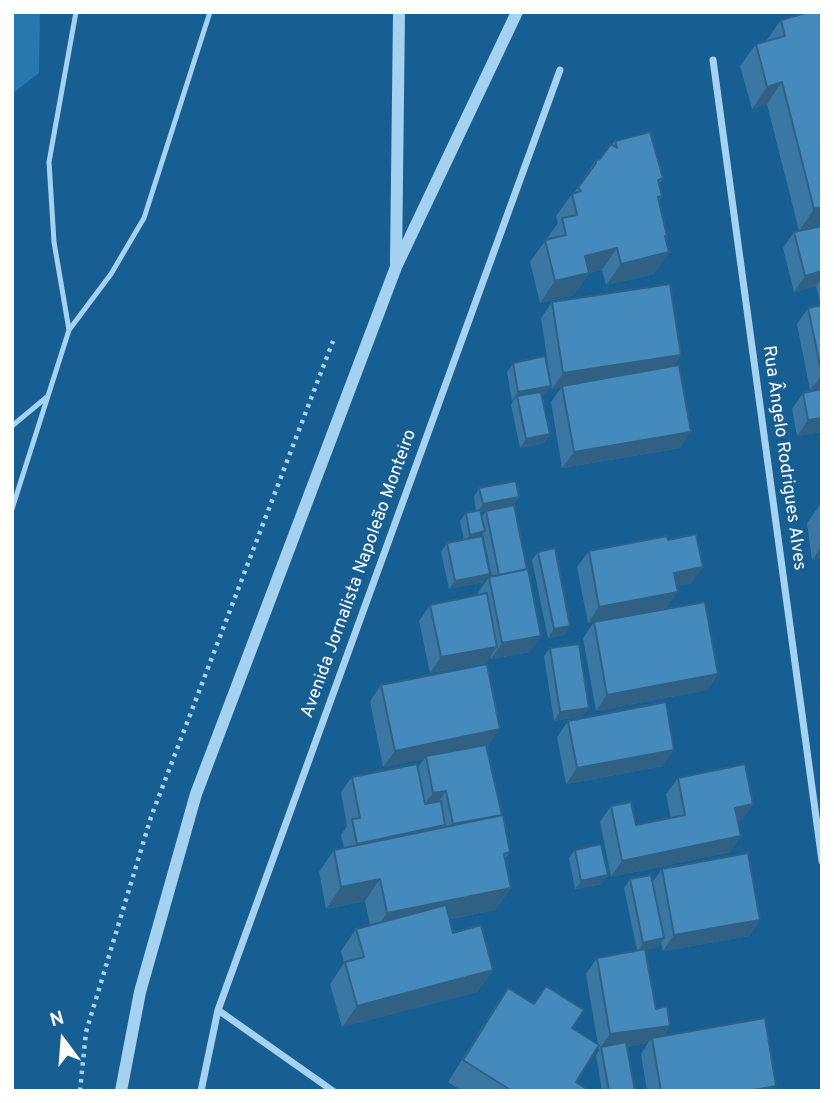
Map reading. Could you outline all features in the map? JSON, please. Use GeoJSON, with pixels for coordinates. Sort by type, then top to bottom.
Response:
{"type":"FeatureCollection","features":[{"type":"Feature","properties":{"kind":"street"},"geometry":{"type":"LineString","coordinates":[[396,267],[399,12]]}},
{"type":"Feature","properties":{"kind":"street"},"geometry":{"type":"LineString","coordinates":[[121,1091],[140,992],[196,794],[396,267],[517,12]]}},
{"type":"Feature","properties":{"kind":"street","name":"Rua Ângelo Rodrigues Alves"},"geometry":{"type":"LineString","coordinates":[[713,60],[822,861]]}},
{"type":"Feature","properties":{"kind":"street","name":"Avenida Jornalista Napoleão Monteiro"},"geometry":{"type":"LineString","coordinates":[[201,1091],[218,1010],[559,70]]}},
{"type":"Feature","properties":{"kind":"street"},"geometry":{"type":"LineString","coordinates":[[218,1010],[334,1091]]}},
{"type":"Feature","properties":{"kind":"lane"},"geometry":{"type":"LineString","coordinates":[[69,330],[54,243],[49,162],[76,12]]}},
{"type":"Feature","properties":{"kind":"lane"},"geometry":{"type":"LineString","coordinates":[[12,509],[69,330],[111,274],[144,218],[210,12]]}},
{"type":"Feature","properties":{"kind":"lane"},"geometry":{"type":"LineString","coordinates":[[12,426],[48,396]]}},
{"type":"Feature","properties":{"kind":"path"},"geometry":{"type":"LineString","coordinates":[[80,1091],[86,1032],[151,817],[338,329]]}},
{"type":"Feature","properties":{"kind":"shaded area"},"geometry":{"type":"Polygon","coordinates":[[[12,12],[40,12],[39,73],[12,94],[12,12]]]}},
{"type":"Feature","properties":{"kind":"building"},"geometry":{"type":"Polygon","coordinates":[[[809,12],[820,12],[822,16],[822,207],[814,209],[782,82],[767,87],[756,44],[785,36],[781,20],[809,12]]]}},
{"type":"Feature","properties":{"kind":"building"},"geometry":{"type":"Polygon","coordinates":[[[650,132],[663,178],[658,180],[662,196],[658,197],[669,252],[621,264],[617,248],[585,256],[589,273],[555,281],[545,240],[566,235],[562,218],[577,215],[572,194],[581,191],[578,188],[596,160],[600,159],[611,144],[617,148],[615,141],[650,132]]]}},
{"type":"Feature","properties":{"kind":"building"},"geometry":{"type":"Polygon","coordinates":[[[822,226],[822,271],[805,276],[794,232],[822,226]]]}},
{"type":"Feature","properties":{"kind":"building"},"geometry":{"type":"Polygon","coordinates":[[[670,284],[681,355],[563,373],[552,302],[670,284]]]}},
{"type":"Feature","properties":{"kind":"building"},"geometry":{"type":"Polygon","coordinates":[[[822,305],[822,375],[808,308],[822,305]]]}},
{"type":"Feature","properties":{"kind":"building"},"geometry":{"type":"Polygon","coordinates":[[[545,356],[551,386],[518,392],[513,363],[545,356]]]}},
{"type":"Feature","properties":{"kind":"building"},"geometry":{"type":"Polygon","coordinates":[[[679,365],[691,432],[574,452],[562,386],[679,365]]]}},
{"type":"Feature","properties":{"kind":"building"},"geometry":{"type":"Polygon","coordinates":[[[822,389],[822,418],[808,420],[803,393],[822,389]]]}},
{"type":"Feature","properties":{"kind":"building"},"geometry":{"type":"Polygon","coordinates":[[[541,392],[550,434],[526,439],[517,396],[541,392]]]}},
{"type":"Feature","properties":{"kind":"building"},"geometry":{"type":"Polygon","coordinates":[[[516,481],[519,497],[483,504],[479,488],[516,481]]]}},
{"type":"Feature","properties":{"kind":"building"},"geometry":{"type":"Polygon","coordinates":[[[514,505],[527,569],[499,575],[486,511],[514,505]]]}},
{"type":"Feature","properties":{"kind":"building"},"geometry":{"type":"Polygon","coordinates":[[[480,510],[485,531],[470,535],[466,513],[480,510]]]}},
{"type":"Feature","properties":{"kind":"building"},"geometry":{"type":"Polygon","coordinates":[[[696,534],[703,567],[674,573],[678,592],[599,607],[589,551],[667,536],[668,540],[696,534]]]}},
{"type":"Feature","properties":{"kind":"building"},"geometry":{"type":"Polygon","coordinates":[[[482,536],[490,574],[455,581],[447,543],[482,536]]]}},
{"type":"Feature","properties":{"kind":"building"},"geometry":{"type":"Polygon","coordinates":[[[555,548],[570,626],[554,629],[538,552],[555,548]]]}},
{"type":"Feature","properties":{"kind":"building"},"geometry":{"type":"Polygon","coordinates":[[[528,569],[541,636],[502,643],[489,577],[528,569]]]}},
{"type":"Feature","properties":{"kind":"building"},"geometry":{"type":"Polygon","coordinates":[[[487,593],[497,647],[441,657],[430,605],[487,593]]]}},
{"type":"Feature","properties":{"kind":"building"},"geometry":{"type":"Polygon","coordinates":[[[705,602],[718,674],[607,695],[594,622],[705,602]]]}},
{"type":"Feature","properties":{"kind":"building"},"geometry":{"type":"Polygon","coordinates":[[[579,644],[589,708],[560,712],[550,648],[579,644]]]}},
{"type":"Feature","properties":{"kind":"building"},"geometry":{"type":"Polygon","coordinates":[[[487,664],[500,729],[395,751],[381,685],[487,664]]]}},
{"type":"Feature","properties":{"kind":"building"},"geometry":{"type":"Polygon","coordinates":[[[666,702],[674,750],[577,768],[568,721],[666,702]]]}},
{"type":"Feature","properties":{"kind":"building"},"geometry":{"type":"Polygon","coordinates":[[[486,745],[502,815],[453,824],[446,791],[433,793],[426,756],[486,745]]]}},
{"type":"Feature","properties":{"kind":"building"},"geometry":{"type":"Polygon","coordinates":[[[417,764],[425,804],[441,801],[445,825],[357,844],[352,819],[360,818],[352,777],[417,764]]]}},
{"type":"Feature","properties":{"kind":"building"},"geometry":{"type":"Polygon","coordinates":[[[745,764],[753,804],[735,808],[741,836],[622,861],[611,806],[631,802],[636,825],[685,815],[678,778],[745,764]]]}},
{"type":"Feature","properties":{"kind":"building"},"geometry":{"type":"Polygon","coordinates":[[[503,815],[510,852],[504,854],[511,888],[387,913],[380,879],[341,887],[334,850],[503,815]]]}},
{"type":"Feature","properties":{"kind":"building"},"geometry":{"type":"Polygon","coordinates":[[[601,844],[608,875],[581,881],[575,850],[601,844]]]}},
{"type":"Feature","properties":{"kind":"building"},"geometry":{"type":"Polygon","coordinates":[[[748,853],[760,920],[674,935],[662,869],[748,853]]]}},
{"type":"Feature","properties":{"kind":"building"},"geometry":{"type":"Polygon","coordinates":[[[651,875],[664,938],[643,943],[630,879],[651,875]]]}},
{"type":"Feature","properties":{"kind":"building"},"geometry":{"type":"Polygon","coordinates":[[[446,905],[453,933],[481,925],[493,970],[357,1006],[345,962],[364,957],[356,929],[446,905]]]}},
{"type":"Feature","properties":{"kind":"building"},"geometry":{"type":"Polygon","coordinates":[[[645,949],[656,1009],[667,1006],[670,1026],[610,1034],[597,958],[645,949]]]}},
{"type":"Feature","properties":{"kind":"building"},"geometry":{"type":"Polygon","coordinates":[[[546,986],[584,1010],[572,1028],[599,1045],[576,1082],[587,1091],[512,1091],[463,1060],[508,988],[534,1004],[546,986]]]}},
{"type":"Feature","properties":{"kind":"building"},"geometry":{"type":"Polygon","coordinates":[[[765,1018],[776,1086],[748,1091],[661,1091],[652,1038],[765,1018]]]}},
{"type":"Feature","properties":{"kind":"building"},"geometry":{"type":"Polygon","coordinates":[[[626,1042],[635,1091],[609,1091],[601,1047],[626,1042]]]}}]}
